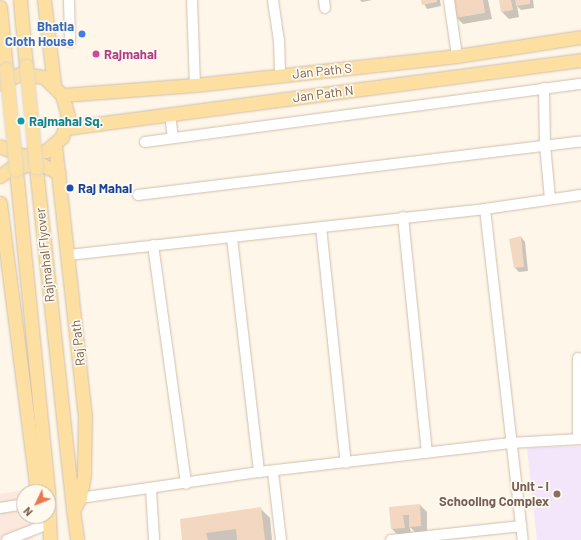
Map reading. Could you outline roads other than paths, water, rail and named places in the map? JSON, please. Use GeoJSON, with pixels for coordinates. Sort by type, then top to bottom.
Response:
{"type":"FeatureCollection","features":[{"type":"Feature","properties":{"kind":"main road","name":"Rajmahal Flyover"},"geometry":{"type":"LineString","coordinates":[[20,0],[36,168],[73,510]]}},
{"type":"Feature","properties":{"kind":"main road"},"geometry":{"type":"LineString","coordinates":[[0,146],[12,154],[23,156],[41,153],[55,144],[66,128],[66,105],[62,95],[54,84],[44,0]]}},
{"type":"Feature","properties":{"kind":"main road","name":"Rajmahal Flyover"},"geometry":{"type":"LineString","coordinates":[[0,8],[47,484]]}},
{"type":"Feature","properties":{"kind":"main road","name":"Jan Path S"},"geometry":{"type":"LineString","coordinates":[[62,95],[195,86],[280,75],[457,56],[581,37]]}},
{"type":"Feature","properties":{"kind":"main road","name":"Jan Path N"},"geometry":{"type":"LineString","coordinates":[[66,128],[581,60]]}},
{"type":"Feature","properties":{"kind":"main road"},"geometry":{"type":"LineString","coordinates":[[0,83],[20,74],[32,74],[54,84]]}},
{"type":"Feature","properties":{"kind":"main road","name":"Raj Path"},"geometry":{"type":"LineString","coordinates":[[55,144],[70,255],[85,416],[85,462],[80,498],[73,510]]}},
{"type":"Feature","properties":{"kind":"main road"},"geometry":{"type":"LineString","coordinates":[[0,176],[11,168],[39,163],[59,173]]}},
{"type":"Feature","properties":{"kind":"main road"},"geometry":{"type":"LineString","coordinates":[[0,204],[4,266],[36,484]]}},
{"type":"Feature","properties":{"kind":"main road"},"geometry":{"type":"LineString","coordinates":[[73,510],[77,540]]}},
{"type":"Feature","properties":{"kind":"main road"},"geometry":{"type":"LineString","coordinates":[[49,524],[50,540]]}},
{"type":"Feature","properties":{"kind":"street"},"geometry":{"type":"LineString","coordinates":[[69,0],[70,42]]}},
{"type":"Feature","properties":{"kind":"street"},"geometry":{"type":"LineString","coordinates":[[192,0],[195,86]]}},
{"type":"Feature","properties":{"kind":"street"},"geometry":{"type":"LineString","coordinates":[[273,0],[279,41],[280,75]]}},
{"type":"Feature","properties":{"kind":"street"},"geometry":{"type":"LineString","coordinates":[[449,0],[457,56]]}},
{"type":"Feature","properties":{"kind":"street"},"geometry":{"type":"LineString","coordinates":[[145,142],[173,137],[581,84]]}},
{"type":"Feature","properties":{"kind":"street"},"geometry":{"type":"LineString","coordinates":[[544,88],[545,145],[550,199]]}},
{"type":"Feature","properties":{"kind":"street"},"geometry":{"type":"LineString","coordinates":[[170,114],[173,137]]}},
{"type":"Feature","properties":{"kind":"street"},"geometry":{"type":"LineString","coordinates":[[138,195],[581,141]]}},
{"type":"Feature","properties":{"kind":"street"},"geometry":{"type":"LineString","coordinates":[[70,255],[484,209],[581,195]]}},
{"type":"Feature","properties":{"kind":"street"},"geometry":{"type":"LineString","coordinates":[[484,209],[510,443],[523,540]]}},
{"type":"Feature","properties":{"kind":"street"},"geometry":{"type":"LineString","coordinates":[[403,217],[427,453]]}},
{"type":"Feature","properties":{"kind":"street"},"geometry":{"type":"LineString","coordinates":[[321,227],[346,463]]}},
{"type":"Feature","properties":{"kind":"street"},"geometry":{"type":"LineString","coordinates":[[232,238],[259,472]]}},
{"type":"Feature","properties":{"kind":"street"},"geometry":{"type":"LineString","coordinates":[[153,245],[186,484]]}},
{"type":"Feature","properties":{"kind":"street"},"geometry":{"type":"LineString","coordinates":[[80,498],[186,484],[259,472],[273,472],[510,443],[580,439],[578,358]]}},
{"type":"Feature","properties":{"kind":"street"},"geometry":{"type":"LineString","coordinates":[[273,472],[281,540]]}},
{"type":"Feature","properties":{"kind":"street"},"geometry":{"type":"LineString","coordinates":[[151,489],[154,540]]}},
{"type":"Feature","properties":{"kind":"street"},"geometry":{"type":"LineString","coordinates":[[0,508],[16,505]]}},
{"type":"Feature","properties":{"kind":"street"},"geometry":{"type":"LineString","coordinates":[[7,540],[37,524]]}},
{"type":"Feature","properties":{"kind":"street"},"geometry":{"type":"LineString","coordinates":[[391,540],[444,536],[521,526]]}},
{"type":"Feature","properties":{"kind":"place","name":"Bhatia Cloth House"},"geometry":{"type":"Point","coordinates":[82,34]}},
{"type":"Feature","properties":{"kind":"place","name":"Rajmahal"},"geometry":{"type":"Point","coordinates":[96,54]}},
{"type":"Feature","properties":{"kind":"place","name":"Rajmahal Sq."},"geometry":{"type":"Point","coordinates":[21,121]}},
{"type":"Feature","properties":{"kind":"place","name":"Raj Mahal"},"geometry":{"type":"Point","coordinates":[70,188]}},
{"type":"Feature","properties":{"kind":"place","name":"Unit - I Schooling Complex"},"geometry":{"type":"Point","coordinates":[557,494]}}]}
